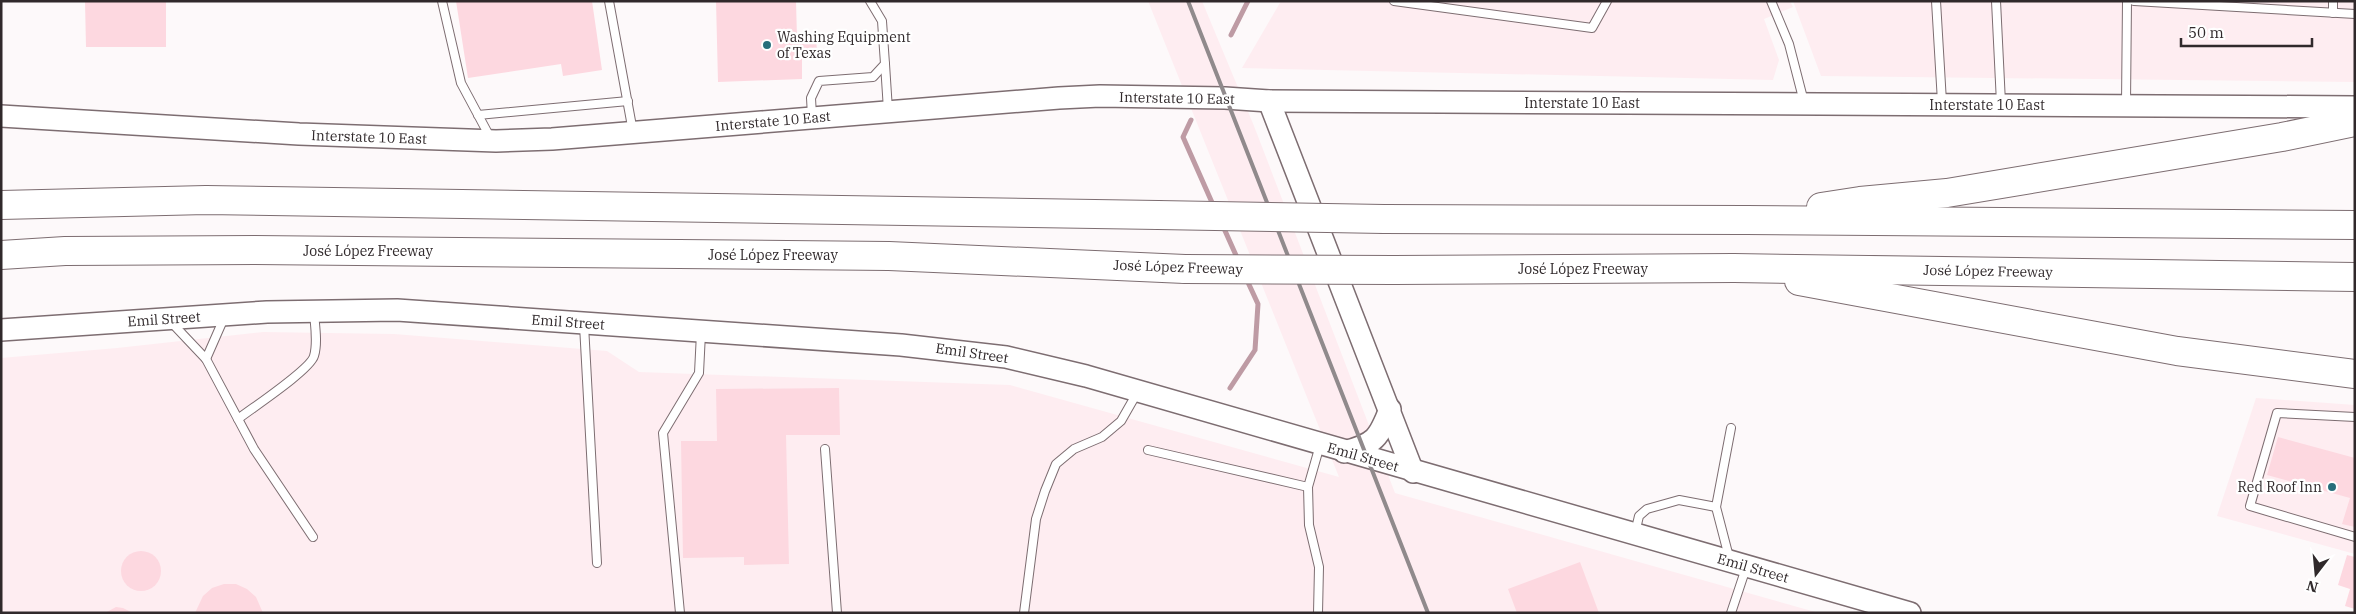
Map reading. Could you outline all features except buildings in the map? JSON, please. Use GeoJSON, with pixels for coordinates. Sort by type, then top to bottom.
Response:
{"type":"FeatureCollection","features":[{"type":"Feature","properties":{"kind":"highway"},"geometry":{"type":"LineString","coordinates":[[1746,220],[1860,201],[1947,194],[2282,138],[2355,122]]}},
{"type":"Feature","properties":{"kind":"highway"},"geometry":{"type":"LineString","coordinates":[[1,188],[206,200]]}},
{"type":"Feature","properties":{"kind":"highway"},"geometry":{"type":"LineString","coordinates":[[1,205],[206,200],[1384,220],[1746,220],[2355,225]]}},
{"type":"Feature","properties":{"kind":"highway"},"geometry":{"type":"LineString","coordinates":[[1,262],[65,250]]}},
{"type":"Feature","properties":{"kind":"highway","name":"José López Freeway"},"geometry":{"type":"LineString","coordinates":[[1,255],[65,250],[889,256],[1186,269],[1734,268],[2355,277]]}},
{"type":"Feature","properties":{"kind":"highway"},"geometry":{"type":"LineString","coordinates":[[1734,268],[1860,294],[2177,351],[2355,374]]}},
{"type":"Feature","properties":{"kind":"main road","name":"Interstate 10 East"},"geometry":{"type":"LineString","coordinates":[[1,116],[299,134],[492,141],[552,139],[1100,96],[1225,98],[1269,101],[2355,107]]}},
{"type":"Feature","properties":{"kind":"main road"},"geometry":{"type":"LineString","coordinates":[[1269,101],[1413,472]]}},
{"type":"Feature","properties":{"kind":"main road","name":"Emil Street"},"geometry":{"type":"LineString","coordinates":[[1,330],[226,315],[398,310],[965,351],[1006,357],[1138,392],[1910,613]]}},
{"type":"Feature","properties":{"kind":"main road"},"geometry":{"type":"LineString","coordinates":[[1344,452],[1374,442],[1382,430],[1390,409]]}},
{"type":"Feature","properties":{"kind":"lane"},"geometry":{"type":"LineString","coordinates":[[442,1],[461,83],[492,141]]}},
{"type":"Feature","properties":{"kind":"lane"},"geometry":{"type":"LineString","coordinates":[[609,1],[634,132]]}},
{"type":"Feature","properties":{"kind":"lane"},"geometry":{"type":"LineString","coordinates":[[870,1],[882,21],[888,112]]}},
{"type":"Feature","properties":{"kind":"lane"},"geometry":{"type":"LineString","coordinates":[[1394,1],[1592,28],[1607,1]]}},
{"type":"Feature","properties":{"kind":"lane"},"geometry":{"type":"LineString","coordinates":[[1771,1],[1789,44],[1804,104]]}},
{"type":"Feature","properties":{"kind":"lane"},"geometry":{"type":"LineString","coordinates":[[1936,1],[1942,104]]}},
{"type":"Feature","properties":{"kind":"lane"},"geometry":{"type":"LineString","coordinates":[[1996,1],[2001,105]]}},
{"type":"Feature","properties":{"kind":"lane"},"geometry":{"type":"LineString","coordinates":[[2126,105],[2127,1]]}},
{"type":"Feature","properties":{"kind":"lane"},"geometry":{"type":"LineString","coordinates":[[2134,1],[2225,4],[2355,14]]}},
{"type":"Feature","properties":{"kind":"lane"},"geometry":{"type":"LineString","coordinates":[[2333,1],[2333,13]]}},
{"type":"Feature","properties":{"kind":"lane"},"geometry":{"type":"LineString","coordinates":[[812,118],[811,98],[819,81],[873,77],[885,64]]}},
{"type":"Feature","properties":{"kind":"lane"},"geometry":{"type":"LineString","coordinates":[[478,115],[628,101]]}},
{"type":"Feature","properties":{"kind":"lane"},"geometry":{"type":"LineString","coordinates":[[238,419],[293,377],[314,358],[316,352],[314,311]]}},
{"type":"Feature","properties":{"kind":"lane"},"geometry":{"type":"LineString","coordinates":[[206,359],[226,315]]}},
{"type":"Feature","properties":{"kind":"lane"},"geometry":{"type":"LineString","coordinates":[[168,319],[206,359],[254,449],[313,537]]}},
{"type":"Feature","properties":{"kind":"lane"},"geometry":{"type":"LineString","coordinates":[[584,323],[597,563]]}},
{"type":"Feature","properties":{"kind":"lane"},"geometry":{"type":"LineString","coordinates":[[680,613],[663,433],[699,374],[701,331]]}},
{"type":"Feature","properties":{"kind":"lane"},"geometry":{"type":"LineString","coordinates":[[1024,613],[1036,519],[1056,464],[1074,449],[1102,436],[1121,421],[1138,392]]}},
{"type":"Feature","properties":{"kind":"lane"},"geometry":{"type":"LineString","coordinates":[[2355,417],[2277,413],[2250,506],[2355,537]]}},
{"type":"Feature","properties":{"kind":"lane"},"geometry":{"type":"LineString","coordinates":[[1731,428],[1716,507],[1738,564],[1731,613]]}},
{"type":"Feature","properties":{"kind":"lane"},"geometry":{"type":"LineString","coordinates":[[1318,613],[1319,567],[1309,525],[1308,487],[1320,445]]}},
{"type":"Feature","properties":{"kind":"lane"},"geometry":{"type":"LineString","coordinates":[[825,450],[838,613]]}},
{"type":"Feature","properties":{"kind":"lane"},"geometry":{"type":"LineString","coordinates":[[1148,450],[1308,487]]}},
{"type":"Feature","properties":{"kind":"lane"},"geometry":{"type":"LineString","coordinates":[[1634,534],[1639,516],[1648,509],[1679,500],[1716,507]]}},
{"type":"Feature","properties":{"kind":"shaded area"},"geometry":{"type":"Polygon","coordinates":[[[1148,1],[1202,1],[1254,126],[1395,493],[1819,613],[1,613],[1,358],[117,348],[263,332],[394,334],[607,351],[639,372],[1010,385],[1339,477],[1148,1]]]}},
{"type":"Feature","properties":{"kind":"shaded area"},"geometry":{"type":"Polygon","coordinates":[[[1281,1],[1790,1],[1793,7],[1764,19],[1779,60],[1773,80],[1242,68],[1281,1]]]}},
{"type":"Feature","properties":{"kind":"shaded area"},"geometry":{"type":"Polygon","coordinates":[[[1793,1],[2355,1],[2355,82],[1821,76],[1793,1]]]}},
{"type":"Feature","properties":{"kind":"shaded area"},"geometry":{"type":"Polygon","coordinates":[[[2256,398],[2355,405],[2355,554],[2217,516],[2256,398]]]}},
{"type":"Feature","properties":{"kind":"waterway"},"geometry":{"type":"LineString","coordinates":[[1231,35],[1248,1]]}},
{"type":"Feature","properties":{"kind":"waterway"},"geometry":{"type":"LineString","coordinates":[[1191,120],[1183,137],[1214,207]]}},
{"type":"Feature","properties":{"kind":"waterway"},"geometry":{"type":"LineString","coordinates":[[1222,224],[1239,262]]}},
{"type":"Feature","properties":{"kind":"waterway"},"geometry":{"type":"LineString","coordinates":[[1230,388],[1255,350],[1258,304],[1246,278]]}},
{"type":"Feature","properties":{"kind":"railway"},"geometry":{"type":"LineString","coordinates":[[1188,1],[1428,613]]}},
{"type":"Feature","properties":{"kind":"place","name":"Washing Equipment of Texas"},"geometry":{"type":"Point","coordinates":[767,45]}},
{"type":"Feature","properties":{"kind":"place","name":"Red Roof Inn"},"geometry":{"type":"Point","coordinates":[2332,487]}}]}
